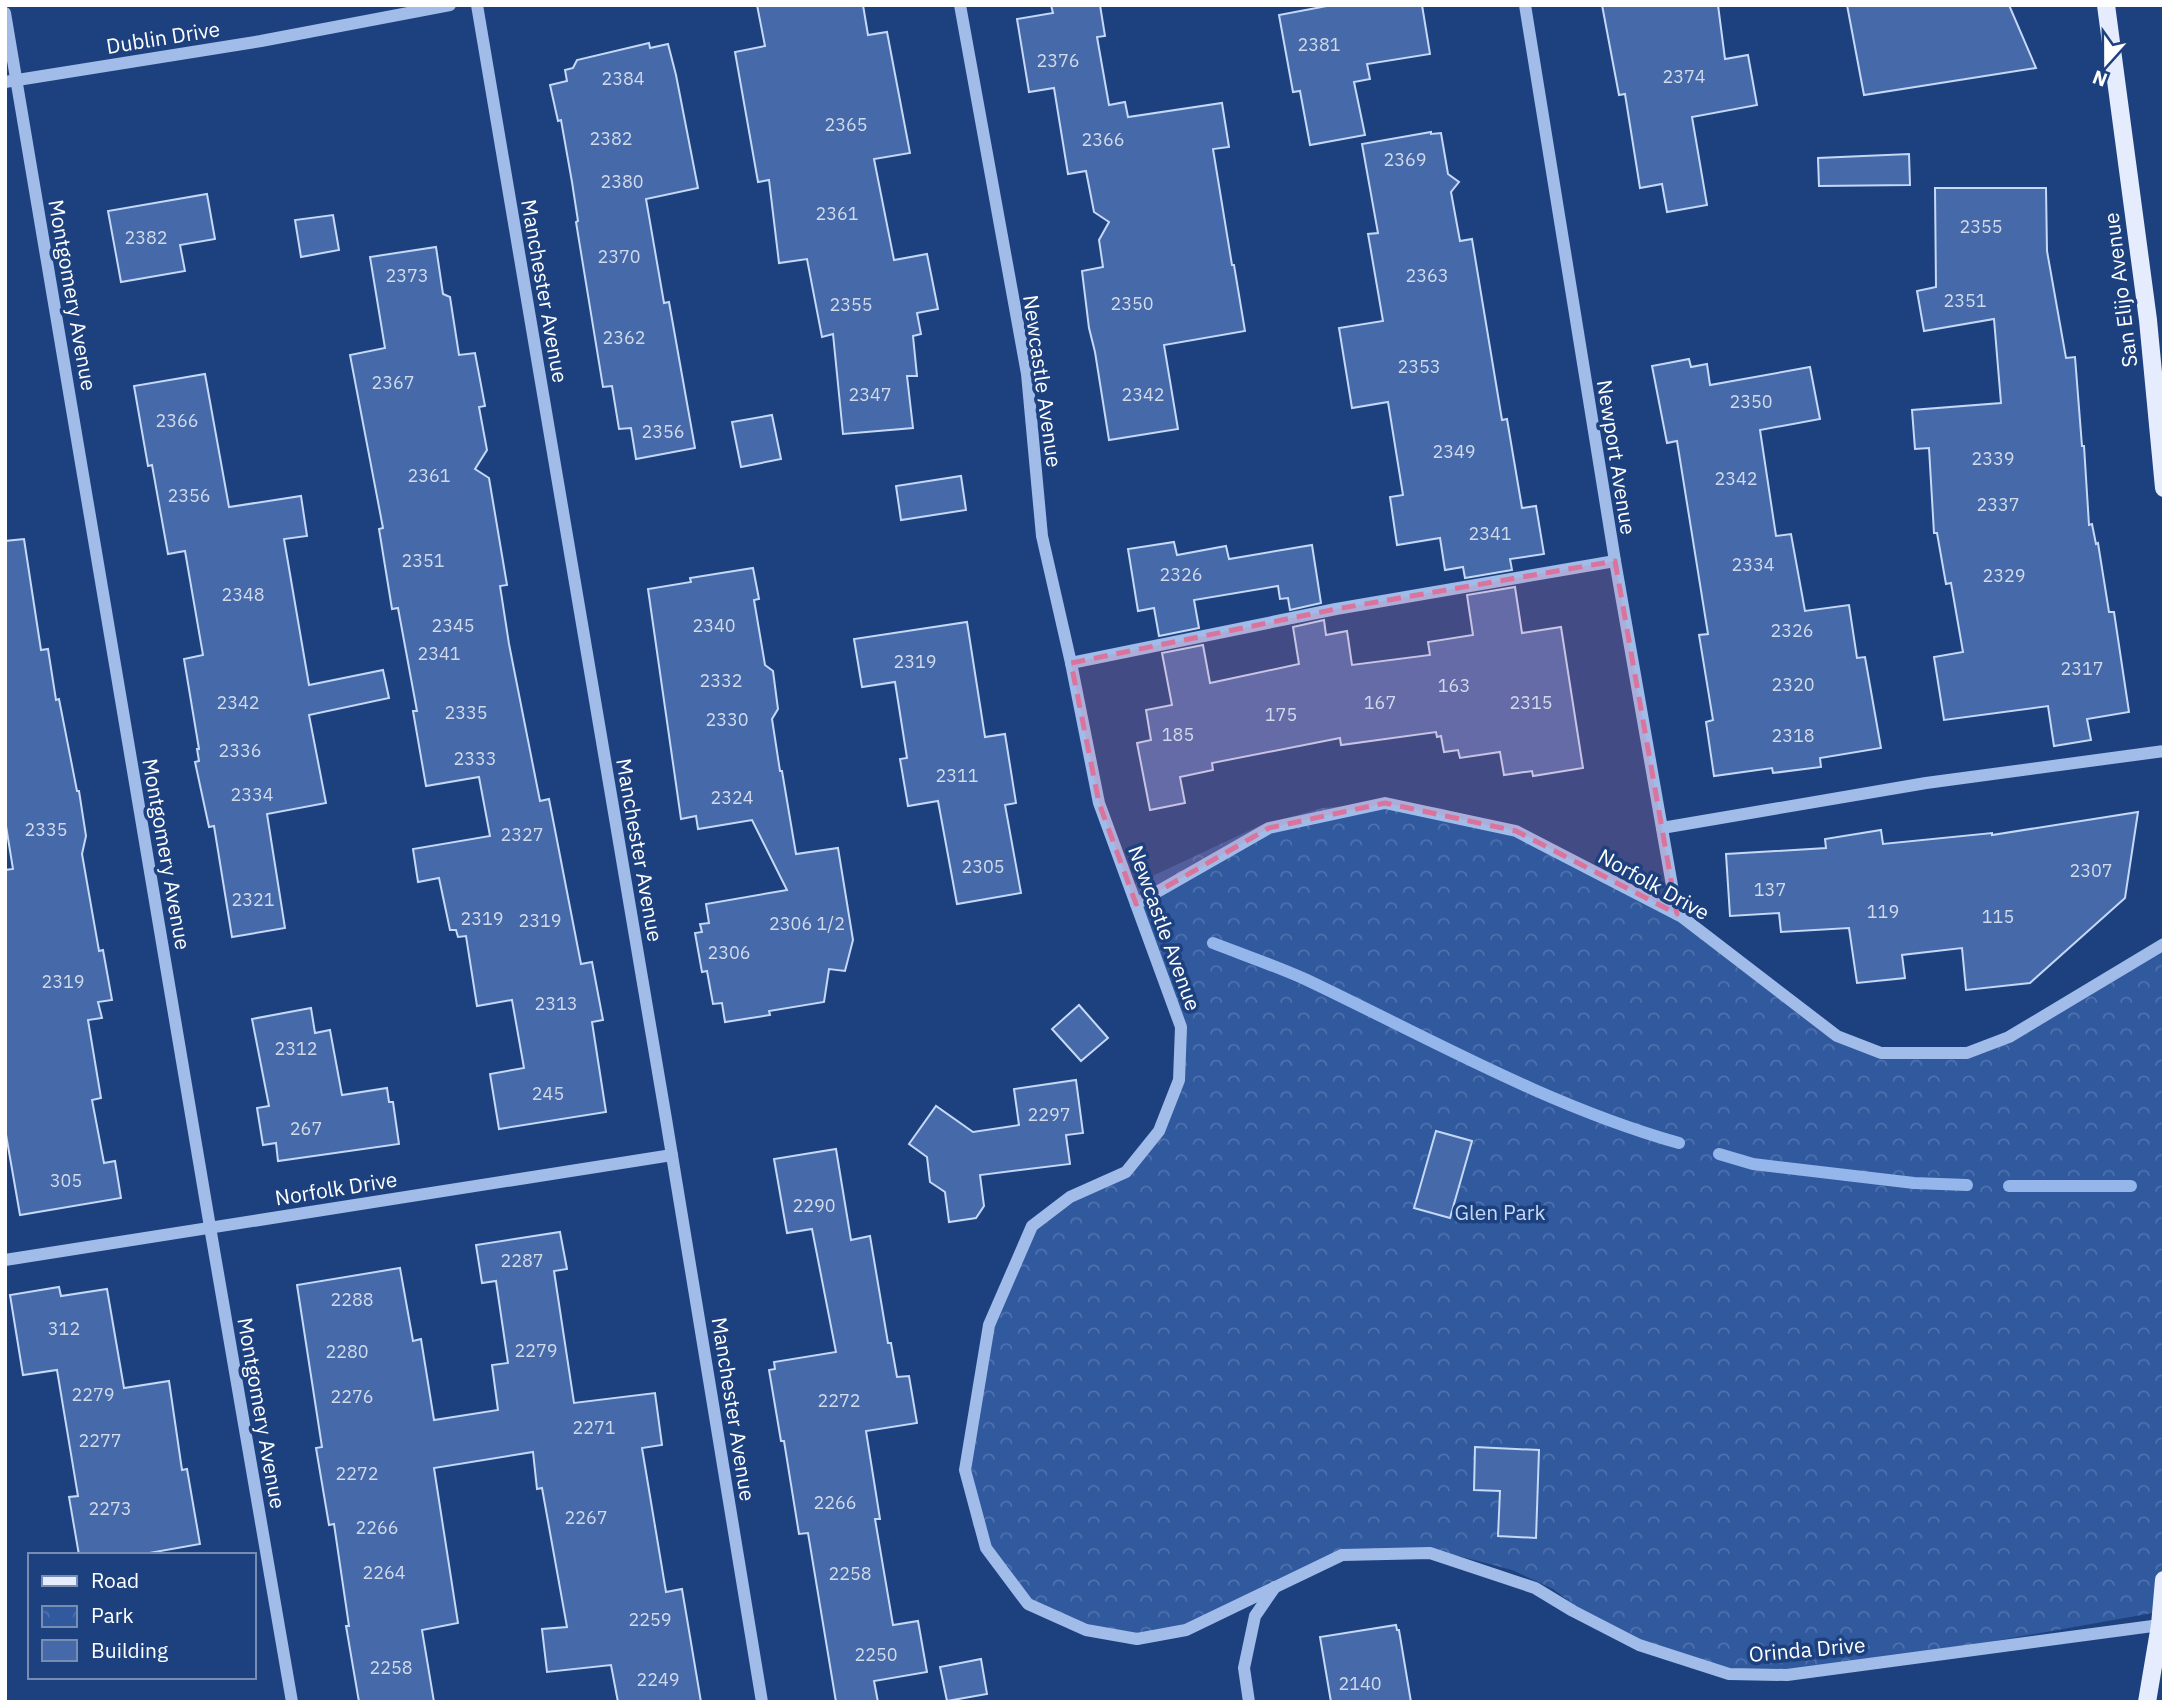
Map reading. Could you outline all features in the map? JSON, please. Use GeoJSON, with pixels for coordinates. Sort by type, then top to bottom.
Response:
{"type":"FeatureCollection","features":[{"type":"Feature","properties":{"kind":"main road","name":"San Elijo Avenue"},"geometry":{"type":"LineString","coordinates":[[2106,5],[2148,320],[2164,488]]}},
{"type":"Feature","properties":{"kind":"main road"},"geometry":{"type":"LineString","coordinates":[[2147,1702],[2160,1625],[2164,1580]]}},
{"type":"Feature","properties":{"kind":"street","name":"Dublin Drive"},"geometry":{"type":"LineString","coordinates":[[11,81],[252,43],[450,5]]}},
{"type":"Feature","properties":{"kind":"street","name":"Manchester Avenue"},"geometry":{"type":"LineString","coordinates":[[477,5],[762,1702]]}},
{"type":"Feature","properties":{"kind":"street","name":"Newcastle Avenue"},"geometry":{"type":"LineString","coordinates":[[960,5],[1027,374],[1042,536],[1071,663],[1098,803],[1181,1027],[1179,1080],[1159,1131],[1126,1172],[1070,1197],[1032,1226],[989,1325],[965,1470],[986,1548],[1028,1604],[1086,1630],[1137,1639],[1186,1630],[1275,1586]]}},
{"type":"Feature","properties":{"kind":"street","name":"Newport Avenue"},"geometry":{"type":"LineString","coordinates":[[1525,5],[1615,561],[1677,914]]}},
{"type":"Feature","properties":{"kind":"street","name":"Montgomery Avenue"},"geometry":{"type":"LineString","coordinates":[[5,13],[11,81],[292,1702]]}},
{"type":"Feature","properties":{"kind":"street"},"geometry":{"type":"LineString","coordinates":[[1071,663],[1336,609],[1615,561]]}},
{"type":"Feature","properties":{"kind":"street"},"geometry":{"type":"LineString","coordinates":[[1662,828],[1926,783],[2164,751]]}},
{"type":"Feature","properties":{"kind":"street","name":"Norfolk Drive"},"geometry":{"type":"LineString","coordinates":[[1136,904],[1269,828],[1385,803],[1516,831],[1677,914],[1837,1036],[1881,1053],[1967,1053],[2009,1037],[2164,943]]}},
{"type":"Feature","properties":{"kind":"street","name":"Norfolk Drive"},"geometry":{"type":"LineString","coordinates":[[5,1260],[672,1155]]}},
{"type":"Feature","properties":{"kind":"street","name":"Orinda Drive"},"geometry":{"type":"LineString","coordinates":[[1275,1586],[1342,1555],[1430,1553],[1535,1588],[1635,1644],[1728,1674],[1787,1675],[2160,1625]]}},
{"type":"Feature","properties":{"kind":"street"},"geometry":{"type":"LineString","coordinates":[[1249,1702],[1244,1668],[1255,1616],[1275,1586]]}},
{"type":"Feature","properties":{"kind":"highlighted area"},"geometry":{"type":"Polygon","coordinates":[[[1615,561],[1677,914],[1516,831],[1385,803],[1269,828],[1136,904],[1099,803],[1071,663],[1336,609],[1615,561]]]}},
{"type":"Feature","properties":{"kind":"green space","name":"Glen Park"},"geometry":{"type":"Polygon","coordinates":[[[1383,803],[1440,808],[1490,822],[1677,914],[1837,1034],[1879,1052],[1968,1054],[2164,941],[2164,1611],[1792,1677],[1685,1664],[1577,1607],[1553,1589],[1512,1570],[1459,1556],[1343,1556],[1236,1611],[1151,1636],[1097,1632],[1032,1607],[973,1526],[967,1483],[989,1320],[1034,1226],[1122,1168],[1147,1145],[1171,1097],[1179,1044],[1171,1008],[1129,887],[1261,825],[1323,808],[1383,803]]]}},
{"type":"Feature","properties":{"kind":"building"},"geometry":{"type":"Polygon","coordinates":[[[757,5],[863,5],[868,35],[887,32],[910,153],[874,159],[894,260],[927,254],[938,309],[917,313],[921,334],[913,336],[917,376],[907,376],[913,428],[843,434],[833,334],[822,337],[807,259],[779,263],[769,180],[758,182],[735,52],[765,46],[757,5]]]}},
{"type":"Feature","properties":{"kind":"building"},"geometry":{"type":"Polygon","coordinates":[[[1051,5],[1100,5],[1105,36],[1097,37],[1109,105],[1125,102],[1128,117],[1222,103],[1229,147],[1213,149],[1245,331],[1164,345],[1178,429],[1109,440],[1082,271],[1103,267],[1099,240],[1109,222],[1094,212],[1086,171],[1068,174],[1054,88],[1029,92],[1017,19],[1053,13],[1051,5]]]}},
{"type":"Feature","properties":{"kind":"building"},"geometry":{"type":"Polygon","coordinates":[[[1332,5],[1422,5],[1430,54],[1367,64],[1370,79],[1354,82],[1365,135],[1310,145],[1300,91],[1293,92],[1279,15],[1332,5]]]}},
{"type":"Feature","properties":{"kind":"building"},"geometry":{"type":"Polygon","coordinates":[[[1602,5],[1718,5],[1725,59],[1748,55],[1757,105],[1692,117],[1707,205],[1667,212],[1662,184],[1640,188],[1625,94],[1619,95],[1602,5]]]}},
{"type":"Feature","properties":{"kind":"building"},"geometry":{"type":"Polygon","coordinates":[[[1847,5],[2009,5],[2036,68],[1864,95],[1847,5]]]}},
{"type":"Feature","properties":{"kind":"building"},"geometry":{"type":"Polygon","coordinates":[[[649,43],[650,48],[668,44],[698,188],[646,199],[664,303],[669,302],[695,448],[636,459],[631,428],[619,429],[612,386],[603,387],[572,182],[561,120],[558,121],[550,85],[567,81],[565,70],[573,68],[577,60],[649,43]]]}},
{"type":"Feature","properties":{"kind":"building"},"geometry":{"type":"Polygon","coordinates":[[[1431,132],[1441,133],[1448,174],[1459,182],[1451,192],[1460,241],[1472,239],[1502,420],[1507,419],[1522,508],[1536,506],[1544,554],[1510,559],[1512,570],[1465,578],[1463,567],[1445,570],[1440,538],[1397,545],[1390,497],[1403,495],[1388,402],[1352,408],[1339,328],[1383,321],[1368,234],[1378,233],[1362,144],[1431,132]]]}},
{"type":"Feature","properties":{"kind":"building"},"geometry":{"type":"Polygon","coordinates":[[[1909,154],[1910,185],[1819,186],[1818,158],[1909,154]]]}},
{"type":"Feature","properties":{"kind":"building"},"geometry":{"type":"Polygon","coordinates":[[[1935,188],[2046,188],[2047,251],[2066,358],[2075,357],[2089,525],[2092,524],[2096,544],[2098,543],[2109,612],[2114,612],[2129,712],[2087,719],[2091,740],[2054,746],[2048,706],[1944,720],[1934,657],[1963,652],[1951,583],[1946,584],[1937,533],[1934,533],[1929,448],[1915,449],[1912,410],[2001,403],[1994,319],[1924,331],[1917,291],[1936,287],[1935,188]]]}},
{"type":"Feature","properties":{"kind":"building"},"geometry":{"type":"Polygon","coordinates":[[[207,194],[215,239],[180,245],[185,271],[121,282],[108,211],[207,194]]]}},
{"type":"Feature","properties":{"kind":"building"},"geometry":{"type":"Polygon","coordinates":[[[333,215],[339,250],[301,257],[295,220],[333,215]]]}},
{"type":"Feature","properties":{"kind":"building"},"geometry":{"type":"Polygon","coordinates":[[[436,247],[443,294],[450,297],[459,355],[475,353],[485,406],[479,407],[487,450],[475,469],[489,478],[507,585],[500,586],[509,644],[540,801],[549,799],[581,964],[592,962],[603,1020],[592,1022],[606,1112],[499,1129],[490,1074],[524,1068],[512,1000],[477,1006],[466,936],[458,937],[456,930],[450,930],[439,878],[418,882],[413,849],[490,836],[479,777],[426,786],[413,711],[417,711],[398,608],[392,609],[379,529],[383,528],[350,355],[385,348],[370,257],[436,247]]]}},
{"type":"Feature","properties":{"kind":"building"},"geometry":{"type":"Polygon","coordinates":[[[1689,359],[1691,367],[1707,364],[1710,385],[1810,367],[1820,419],[1760,430],[1776,536],[1791,534],[1805,611],[1849,605],[1857,658],[1865,657],[1881,748],[1820,758],[1821,767],[1773,773],[1772,768],[1714,776],[1706,722],[1713,720],[1699,635],[1708,634],[1677,441],[1667,443],[1652,366],[1689,359]]]}},
{"type":"Feature","properties":{"kind":"building"},"geometry":{"type":"Polygon","coordinates":[[[205,374],[229,507],[301,496],[307,536],[284,539],[309,685],[383,670],[389,698],[309,715],[326,803],[267,814],[285,928],[232,937],[214,826],[209,827],[195,762],[199,761],[199,749],[184,659],[203,655],[185,551],[168,554],[152,465],[148,466],[134,386],[205,374]]]}},
{"type":"Feature","properties":{"kind":"building"},"geometry":{"type":"Polygon","coordinates":[[[772,415],[781,459],[741,467],[732,422],[772,415]]]}},
{"type":"Feature","properties":{"kind":"building"},"geometry":{"type":"Polygon","coordinates":[[[961,476],[966,510],[901,520],[896,486],[961,476]]]}},
{"type":"Feature","properties":{"kind":"building"},"geometry":{"type":"Polygon","coordinates":[[[24,539],[41,650],[48,649],[56,700],[59,699],[79,791],[86,836],[82,854],[99,951],[103,950],[112,1000],[98,1002],[102,1018],[88,1020],[101,1098],[92,1100],[104,1163],[115,1161],[121,1198],[20,1215],[5,1129],[5,870],[13,869],[5,820],[5,541],[24,539]]]}},
{"type":"Feature","properties":{"kind":"building"},"geometry":{"type":"Polygon","coordinates":[[[1174,542],[1177,555],[1226,546],[1229,559],[1312,545],[1321,603],[1290,610],[1288,598],[1280,599],[1278,586],[1194,600],[1199,628],[1159,636],[1154,608],[1138,611],[1128,549],[1174,542]]]}},
{"type":"Feature","properties":{"kind":"building"},"geometry":{"type":"Polygon","coordinates":[[[753,568],[759,599],[754,600],[765,665],[773,671],[778,709],[772,719],[796,854],[838,848],[853,940],[845,971],[829,969],[824,1002],[725,1022],[722,1003],[713,1004],[707,971],[702,972],[695,933],[702,932],[700,924],[709,923],[706,904],[787,890],[752,820],[698,829],[696,816],[681,819],[648,589],[691,582],[690,578],[753,568]]]}},
{"type":"Feature","properties":{"kind":"building"},"geometry":{"type":"Polygon","coordinates":[[[1515,587],[1522,633],[1561,627],[1583,768],[1533,776],[1532,771],[1504,775],[1500,752],[1460,758],[1458,750],[1444,752],[1441,736],[1437,737],[1436,732],[1341,745],[1340,738],[1212,763],[1213,770],[1180,777],[1185,803],[1150,810],[1137,743],[1151,740],[1146,710],[1172,705],[1162,653],[1203,645],[1210,683],[1299,664],[1293,627],[1324,620],[1326,635],[1347,631],[1352,665],[1430,655],[1428,642],[1473,635],[1467,595],[1515,587]]]}},
{"type":"Feature","properties":{"kind":"building"},"geometry":{"type":"Polygon","coordinates":[[[967,622],[985,737],[1005,734],[1016,803],[1005,805],[1021,893],[957,904],[938,801],[908,806],[900,759],[907,758],[895,682],[862,687],[854,639],[967,622]]]}},
{"type":"Feature","properties":{"kind":"building"},"geometry":{"type":"Polygon","coordinates":[[[2138,812],[2125,898],[2030,983],[1966,990],[1962,948],[1902,955],[1905,978],[1857,983],[1849,928],[1781,932],[1779,913],[1730,916],[1726,854],[1826,848],[1825,839],[1881,830],[1883,844],[1992,835],[2138,812]]]}},
{"type":"Feature","properties":{"kind":"building"},"geometry":{"type":"Polygon","coordinates":[[[1079,1005],[1108,1038],[1081,1061],[1052,1029],[1079,1005]]]}},
{"type":"Feature","properties":{"kind":"building"},"geometry":{"type":"Polygon","coordinates":[[[311,1008],[315,1033],[330,1030],[342,1095],[387,1088],[389,1102],[393,1102],[399,1144],[278,1161],[276,1143],[263,1145],[257,1108],[269,1106],[252,1019],[311,1008]]]}},
{"type":"Feature","properties":{"kind":"building"},"geometry":{"type":"Polygon","coordinates":[[[1076,1080],[1083,1133],[1066,1135],[1070,1164],[980,1175],[984,1206],[976,1218],[949,1222],[945,1192],[930,1182],[927,1157],[909,1144],[936,1106],[973,1132],[1019,1125],[1014,1089],[1076,1080]]]}},
{"type":"Feature","properties":{"kind":"building"},"geometry":{"type":"Polygon","coordinates":[[[1436,1131],[1472,1141],[1450,1218],[1414,1208],[1436,1131]]]}},
{"type":"Feature","properties":{"kind":"building"},"geometry":{"type":"Polygon","coordinates":[[[836,1149],[851,1240],[870,1236],[888,1343],[891,1343],[897,1377],[909,1376],[917,1423],[866,1431],[880,1519],[875,1519],[893,1625],[918,1621],[927,1672],[874,1681],[878,1702],[836,1702],[808,1533],[799,1534],[769,1370],[775,1369],[774,1362],[836,1352],[812,1229],[787,1233],[774,1159],[836,1149]]]}},
{"type":"Feature","properties":{"kind":"building"},"geometry":{"type":"Polygon","coordinates":[[[560,1232],[567,1269],[554,1271],[574,1403],[655,1393],[662,1445],[642,1448],[666,1592],[682,1589],[701,1702],[618,1702],[611,1665],[547,1672],[542,1629],[567,1627],[542,1488],[537,1489],[533,1452],[434,1468],[458,1623],[422,1630],[434,1702],[359,1702],[346,1626],[349,1626],[334,1524],[329,1525],[316,1448],[322,1447],[297,1285],[400,1268],[413,1341],[421,1339],[434,1420],[498,1410],[492,1365],[508,1363],[496,1281],[482,1283],[476,1245],[560,1232]]]}},
{"type":"Feature","properties":{"kind":"building"},"geometry":{"type":"Polygon","coordinates":[[[59,1287],[61,1296],[107,1289],[124,1388],[169,1381],[182,1470],[187,1469],[200,1544],[149,1553],[79,1553],[69,1497],[78,1496],[57,1370],[23,1375],[10,1295],[59,1287]]]}},
{"type":"Feature","properties":{"kind":"building"},"geometry":{"type":"Polygon","coordinates":[[[1475,1447],[1539,1450],[1536,1538],[1498,1536],[1500,1491],[1474,1490],[1475,1447]]]}},
{"type":"Feature","properties":{"kind":"building"},"geometry":{"type":"Polygon","coordinates":[[[1396,1625],[1411,1702],[1331,1702],[1320,1637],[1396,1625]]]}},
{"type":"Feature","properties":{"kind":"building"},"geometry":{"type":"Polygon","coordinates":[[[981,1659],[987,1694],[947,1701],[940,1667],[981,1659]]]}},
{"type":"Feature","properties":{"kind":"waterway"},"geometry":{"type":"LineString","coordinates":[[1213,943],[1307,980],[1536,1090],[1630,1128],[1679,1143]]}},
{"type":"Feature","properties":{"kind":"waterway"},"geometry":{"type":"LineString","coordinates":[[1719,1154],[1753,1164],[1914,1183],[1967,1185]]}},
{"type":"Feature","properties":{"kind":"waterway"},"geometry":{"type":"LineString","coordinates":[[2009,1186],[2131,1186]]}}]}
